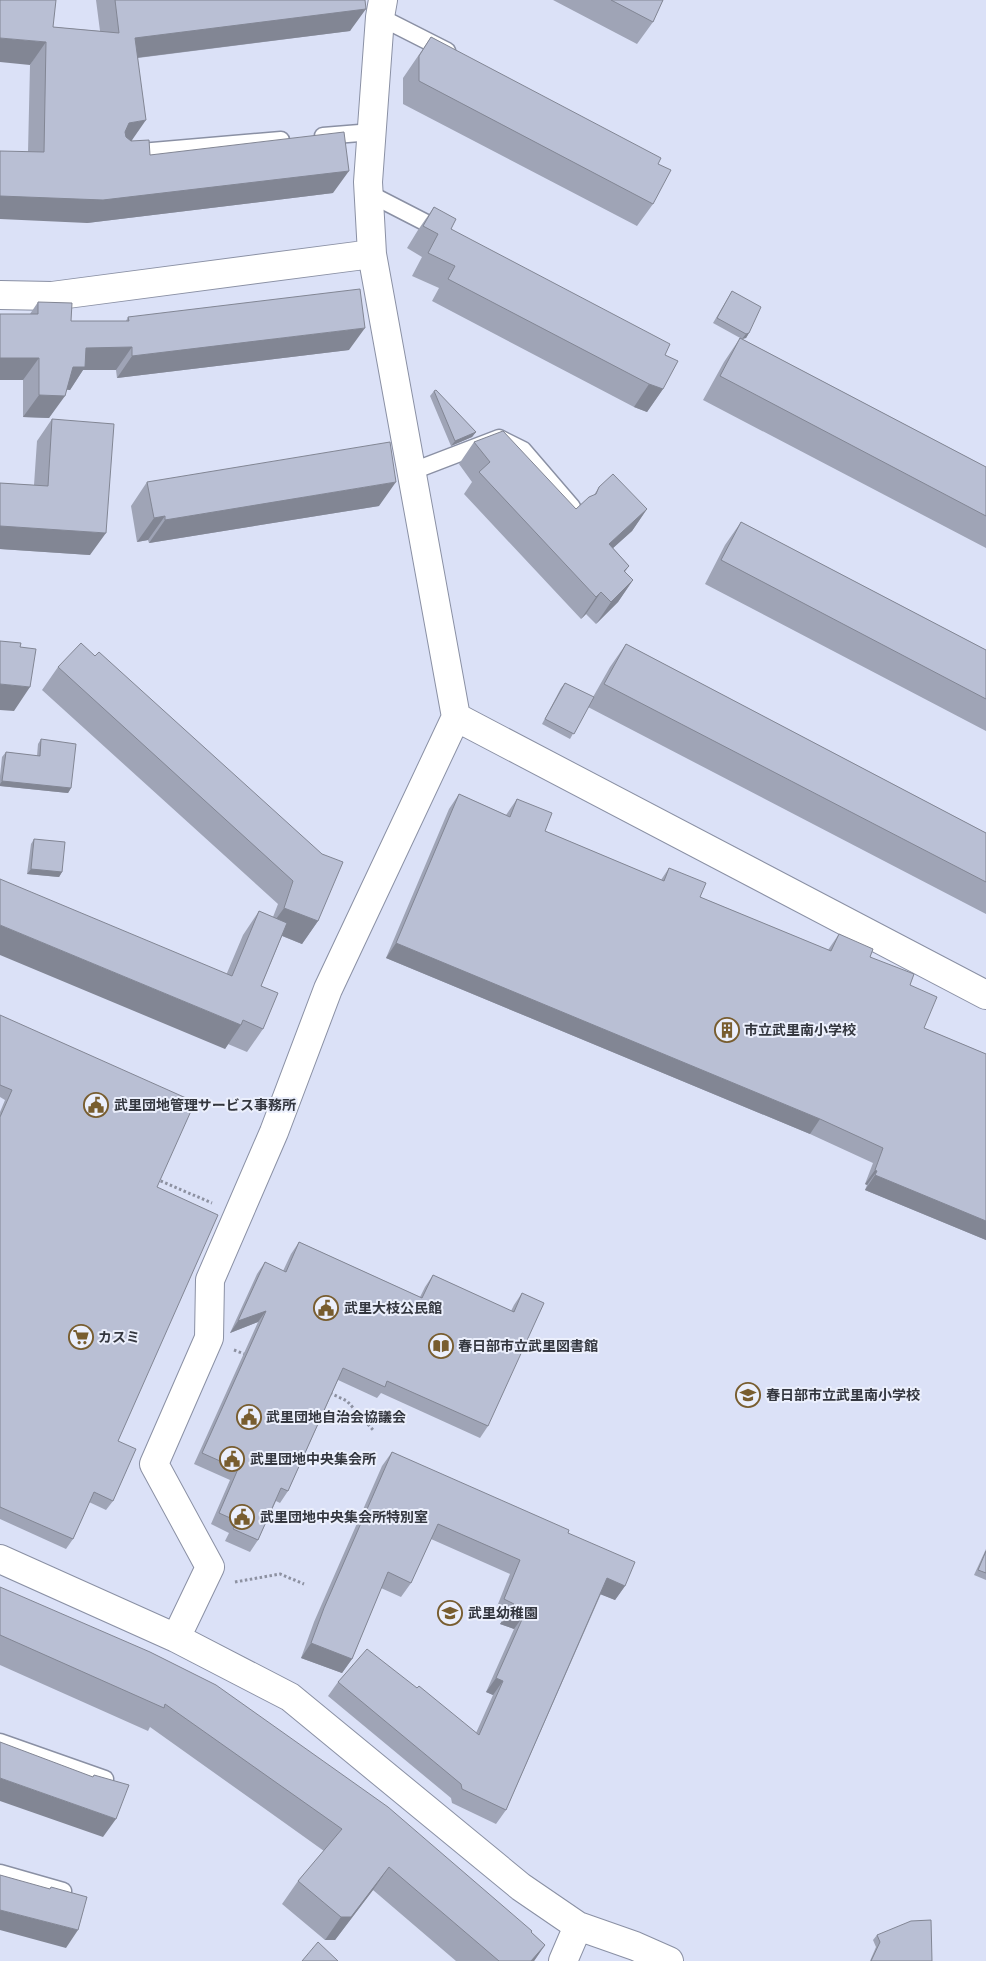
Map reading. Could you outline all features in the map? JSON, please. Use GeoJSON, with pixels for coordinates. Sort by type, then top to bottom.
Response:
{"type":"FeatureCollection","features":[{"type":"Feature","properties":{"kind":"street"},"geometry":{"type":"LineString","coordinates":[[176,1638],[210,1567],[154,1464],[208,1338],[210,1280],[274,1132],[328,989],[456,717],[372,254],[368,182],[382,8]]}},
{"type":"Feature","properties":{"kind":"street"},"geometry":{"type":"LineString","coordinates":[[0,296],[52,296],[372,254]]}},
{"type":"Feature","properties":{"kind":"street"},"geometry":{"type":"LineString","coordinates":[[456,717],[986,995]]}},
{"type":"Feature","properties":{"kind":"street"},"geometry":{"type":"LineString","coordinates":[[0,1559],[176,1638],[290,1696],[521,1886],[578,1926],[635,1946],[669,1961]]}},
{"type":"Feature","properties":{"kind":"street"},"geometry":{"type":"LineString","coordinates":[[563,1961],[578,1926]]}},
{"type":"Feature","properties":{"kind":"lane"},"geometry":{"type":"LineString","coordinates":[[382,8],[460,58]]}},
{"type":"Feature","properties":{"kind":"lane"},"geometry":{"type":"LineString","coordinates":[[119,154],[372,132]]}},
{"type":"Feature","properties":{"kind":"lane"},"geometry":{"type":"LineString","coordinates":[[370,194],[458,238]]}},
{"type":"Feature","properties":{"kind":"lane"},"geometry":{"type":"LineString","coordinates":[[412,471],[499,438],[523,450],[574,509]]}},
{"type":"Feature","properties":{"kind":"lane"},"geometry":{"type":"LineString","coordinates":[[0,1742],[105,1779]]}},
{"type":"Feature","properties":{"kind":"lane"},"geometry":{"type":"LineString","coordinates":[[0,1873],[63,1891]]}},
{"type":"Feature","properties":{"kind":"path"},"geometry":{"type":"LineString","coordinates":[[152,1177],[206,1200]]}},
{"type":"Feature","properties":{"kind":"path"},"geometry":{"type":"LineString","coordinates":[[208,1338],[252,1358]]}},
{"type":"Feature","properties":{"kind":"path"},"geometry":{"type":"LineString","coordinates":[[321,1389],[347,1401],[374,1431]]}},
{"type":"Feature","properties":{"kind":"path"},"geometry":{"type":"LineString","coordinates":[[232,1583],[280,1574],[304,1584]]}},
{"type":"Feature","properties":{"kind":"building"},"geometry":{"type":"Polygon","coordinates":[[[0,0],[56,0],[53,27],[119,33],[115,0],[365,0],[366,9],[135,38],[146,120],[129,123],[125,132],[126,137],[131,141],[149,140],[150,155],[344,132],[349,171],[103,200],[0,196],[0,151],[44,152],[46,42],[0,38],[0,0]]]}},
{"type":"Feature","properties":{"kind":"building"},"geometry":{"type":"Polygon","coordinates":[[[611,0],[663,0],[653,22],[611,0]]]}},
{"type":"Feature","properties":{"kind":"building"},"geometry":{"type":"Polygon","coordinates":[[[431,37],[661,158],[658,164],[671,170],[653,204],[419,81],[419,56],[431,37]]]}},
{"type":"Feature","properties":{"kind":"building"},"geometry":{"type":"Polygon","coordinates":[[[434,207],[456,219],[451,229],[670,344],[665,355],[678,361],[663,389],[649,384],[448,279],[455,266],[428,253],[438,234],[423,226],[434,207]]]}},
{"type":"Feature","properties":{"kind":"building"},"geometry":{"type":"Polygon","coordinates":[[[360,289],[365,328],[132,356],[132,347],[86,348],[85,367],[73,367],[65,396],[39,395],[39,358],[0,358],[0,314],[38,314],[38,302],[72,303],[71,321],[129,321],[128,317],[360,289]]]}},
{"type":"Feature","properties":{"kind":"building"},"geometry":{"type":"Polygon","coordinates":[[[732,291],[761,307],[749,333],[746,334],[717,318],[732,291]]]}},
{"type":"Feature","properties":{"kind":"building"},"geometry":{"type":"Polygon","coordinates":[[[740,338],[986,467],[986,516],[720,376],[740,338]]]}},
{"type":"Feature","properties":{"kind":"building"},"geometry":{"type":"Polygon","coordinates":[[[436,390],[476,432],[455,441],[434,391],[436,390]]]}},
{"type":"Feature","properties":{"kind":"building"},"geometry":{"type":"Polygon","coordinates":[[[52,419],[114,424],[106,533],[0,526],[0,483],[48,486],[52,419]]]}},
{"type":"Feature","properties":{"kind":"building"},"geometry":{"type":"Polygon","coordinates":[[[503,431],[576,509],[589,497],[596,494],[599,487],[613,474],[647,509],[609,544],[629,566],[624,571],[633,580],[611,602],[601,592],[596,597],[479,472],[490,462],[474,442],[503,431]]]}},
{"type":"Feature","properties":{"kind":"building"},"geometry":{"type":"Polygon","coordinates":[[[390,442],[396,482],[165,520],[165,516],[154,518],[147,482],[390,442]]]}},
{"type":"Feature","properties":{"kind":"building"},"geometry":{"type":"Polygon","coordinates":[[[741,522],[986,650],[986,699],[721,560],[741,522]]]}},
{"type":"Feature","properties":{"kind":"building"},"geometry":{"type":"Polygon","coordinates":[[[0,641],[21,643],[20,647],[36,649],[30,687],[0,684],[0,641]]]}},
{"type":"Feature","properties":{"kind":"building"},"geometry":{"type":"Polygon","coordinates":[[[81,643],[95,656],[99,652],[322,854],[343,862],[318,921],[284,908],[293,881],[58,667],[81,643]]]}},
{"type":"Feature","properties":{"kind":"building"},"geometry":{"type":"Polygon","coordinates":[[[626,644],[986,833],[986,882],[604,684],[626,644]]]}},
{"type":"Feature","properties":{"kind":"building"},"geometry":{"type":"Polygon","coordinates":[[[565,683],[594,697],[574,734],[545,719],[565,683]]]}},
{"type":"Feature","properties":{"kind":"building"},"geometry":{"type":"Polygon","coordinates":[[[41,739],[76,744],[71,788],[2,781],[6,752],[40,756],[41,739]]]}},
{"type":"Feature","properties":{"kind":"building","name":"市立武里南小学校"},"geometry":{"type":"Polygon","coordinates":[[[459,794],[510,817],[517,799],[552,813],[545,831],[664,881],[669,868],[706,883],[700,897],[831,951],[839,934],[873,949],[870,957],[914,974],[910,985],[937,997],[924,1028],[986,1054],[986,1221],[875,1175],[883,1148],[820,1119],[396,943],[459,794]]]}},
{"type":"Feature","properties":{"kind":"building"},"geometry":{"type":"Polygon","coordinates":[[[34,839],[65,842],[62,872],[31,869],[34,839]]]}},
{"type":"Feature","properties":{"kind":"building"},"geometry":{"type":"Polygon","coordinates":[[[0,879],[232,976],[259,911],[287,923],[261,986],[278,993],[263,1029],[243,1020],[241,1025],[0,925],[0,879]]]}},
{"type":"Feature","properties":{"kind":"building","name":"カスミ"},"geometry":{"type":"Polygon","coordinates":[[[0,1015],[195,1102],[157,1187],[218,1215],[118,1441],[136,1449],[113,1501],[94,1492],[73,1539],[0,1507],[0,1117],[12,1090],[0,1085],[0,1015]]]}},
{"type":"Feature","properties":{"kind":"building"},"geometry":{"type":"Polygon","coordinates":[[[299,1242],[422,1298],[433,1275],[514,1312],[522,1293],[544,1303],[488,1426],[387,1381],[385,1387],[343,1368],[288,1491],[281,1488],[258,1540],[233,1529],[237,1521],[219,1513],[238,1469],[202,1453],[266,1311],[238,1321],[265,1262],[286,1272],[299,1242]]]}},
{"type":"Feature","properties":{"kind":"building"},"geometry":{"type":"Polygon","coordinates":[[[392,1452],[569,1530],[568,1533],[635,1562],[625,1586],[607,1578],[506,1810],[462,1789],[461,1784],[338,1682],[367,1649],[417,1688],[419,1686],[479,1735],[503,1681],[496,1678],[524,1615],[510,1610],[514,1604],[504,1599],[520,1560],[438,1524],[411,1583],[388,1572],[352,1659],[311,1643],[324,1608],[392,1452]]]}},
{"type":"Feature","properties":{"kind":"building"},"geometry":{"type":"Polygon","coordinates":[[[986,1551],[986,1573],[978,1570],[986,1551]]]}},
{"type":"Feature","properties":{"kind":"building"},"geometry":{"type":"Polygon","coordinates":[[[0,1587],[150,1652],[216,1685],[388,1807],[532,1931],[545,1945],[531,1961],[499,1961],[389,1867],[351,1917],[341,1917],[298,1881],[342,1829],[165,1704],[164,1708],[0,1635],[0,1587]]]}},
{"type":"Feature","properties":{"kind":"building"},"geometry":{"type":"Polygon","coordinates":[[[0,1742],[93,1777],[94,1775],[129,1785],[116,1819],[0,1778],[0,1742]]]}},
{"type":"Feature","properties":{"kind":"building"},"geometry":{"type":"Polygon","coordinates":[[[0,1875],[87,1897],[78,1930],[0,1910],[0,1875]]]}},
{"type":"Feature","properties":{"kind":"building"},"geometry":{"type":"Polygon","coordinates":[[[931,1920],[932,1961],[871,1961],[880,1942],[877,1935],[911,1921],[931,1920]]]}},
{"type":"Feature","properties":{"kind":"building"},"geometry":{"type":"Polygon","coordinates":[[[318,1942],[338,1961],[302,1961],[318,1942]]]}},
{"type":"Feature","properties":{"kind":"place","name":"市立武里南小学校"},"geometry":{"type":"Point","coordinates":[727,1030]}},
{"type":"Feature","properties":{"kind":"place","name":"武里団地管理サービス事務所"},"geometry":{"type":"Point","coordinates":[96,1105]}},
{"type":"Feature","properties":{"kind":"place","name":"武里大枝公民館"},"geometry":{"type":"Point","coordinates":[326,1308]}},
{"type":"Feature","properties":{"kind":"place","name":"カスミ"},"geometry":{"type":"Point","coordinates":[81,1337]}},
{"type":"Feature","properties":{"kind":"place","name":"春日部市立武里図書館"},"geometry":{"type":"Point","coordinates":[441,1346]}},
{"type":"Feature","properties":{"kind":"place","name":"春日部市立武里南小学校"},"geometry":{"type":"Point","coordinates":[748,1395]}},
{"type":"Feature","properties":{"kind":"place","name":"武里団地自治会協議会"},"geometry":{"type":"Point","coordinates":[249,1417]}},
{"type":"Feature","properties":{"kind":"place","name":"武里団地中央集会所"},"geometry":{"type":"Point","coordinates":[232,1459]}},
{"type":"Feature","properties":{"kind":"place","name":"武里団地中央集会所特別室"},"geometry":{"type":"Point","coordinates":[242,1517]}},
{"type":"Feature","properties":{"kind":"place","name":"武里幼稚園"},"geometry":{"type":"Point","coordinates":[450,1613]}}]}
